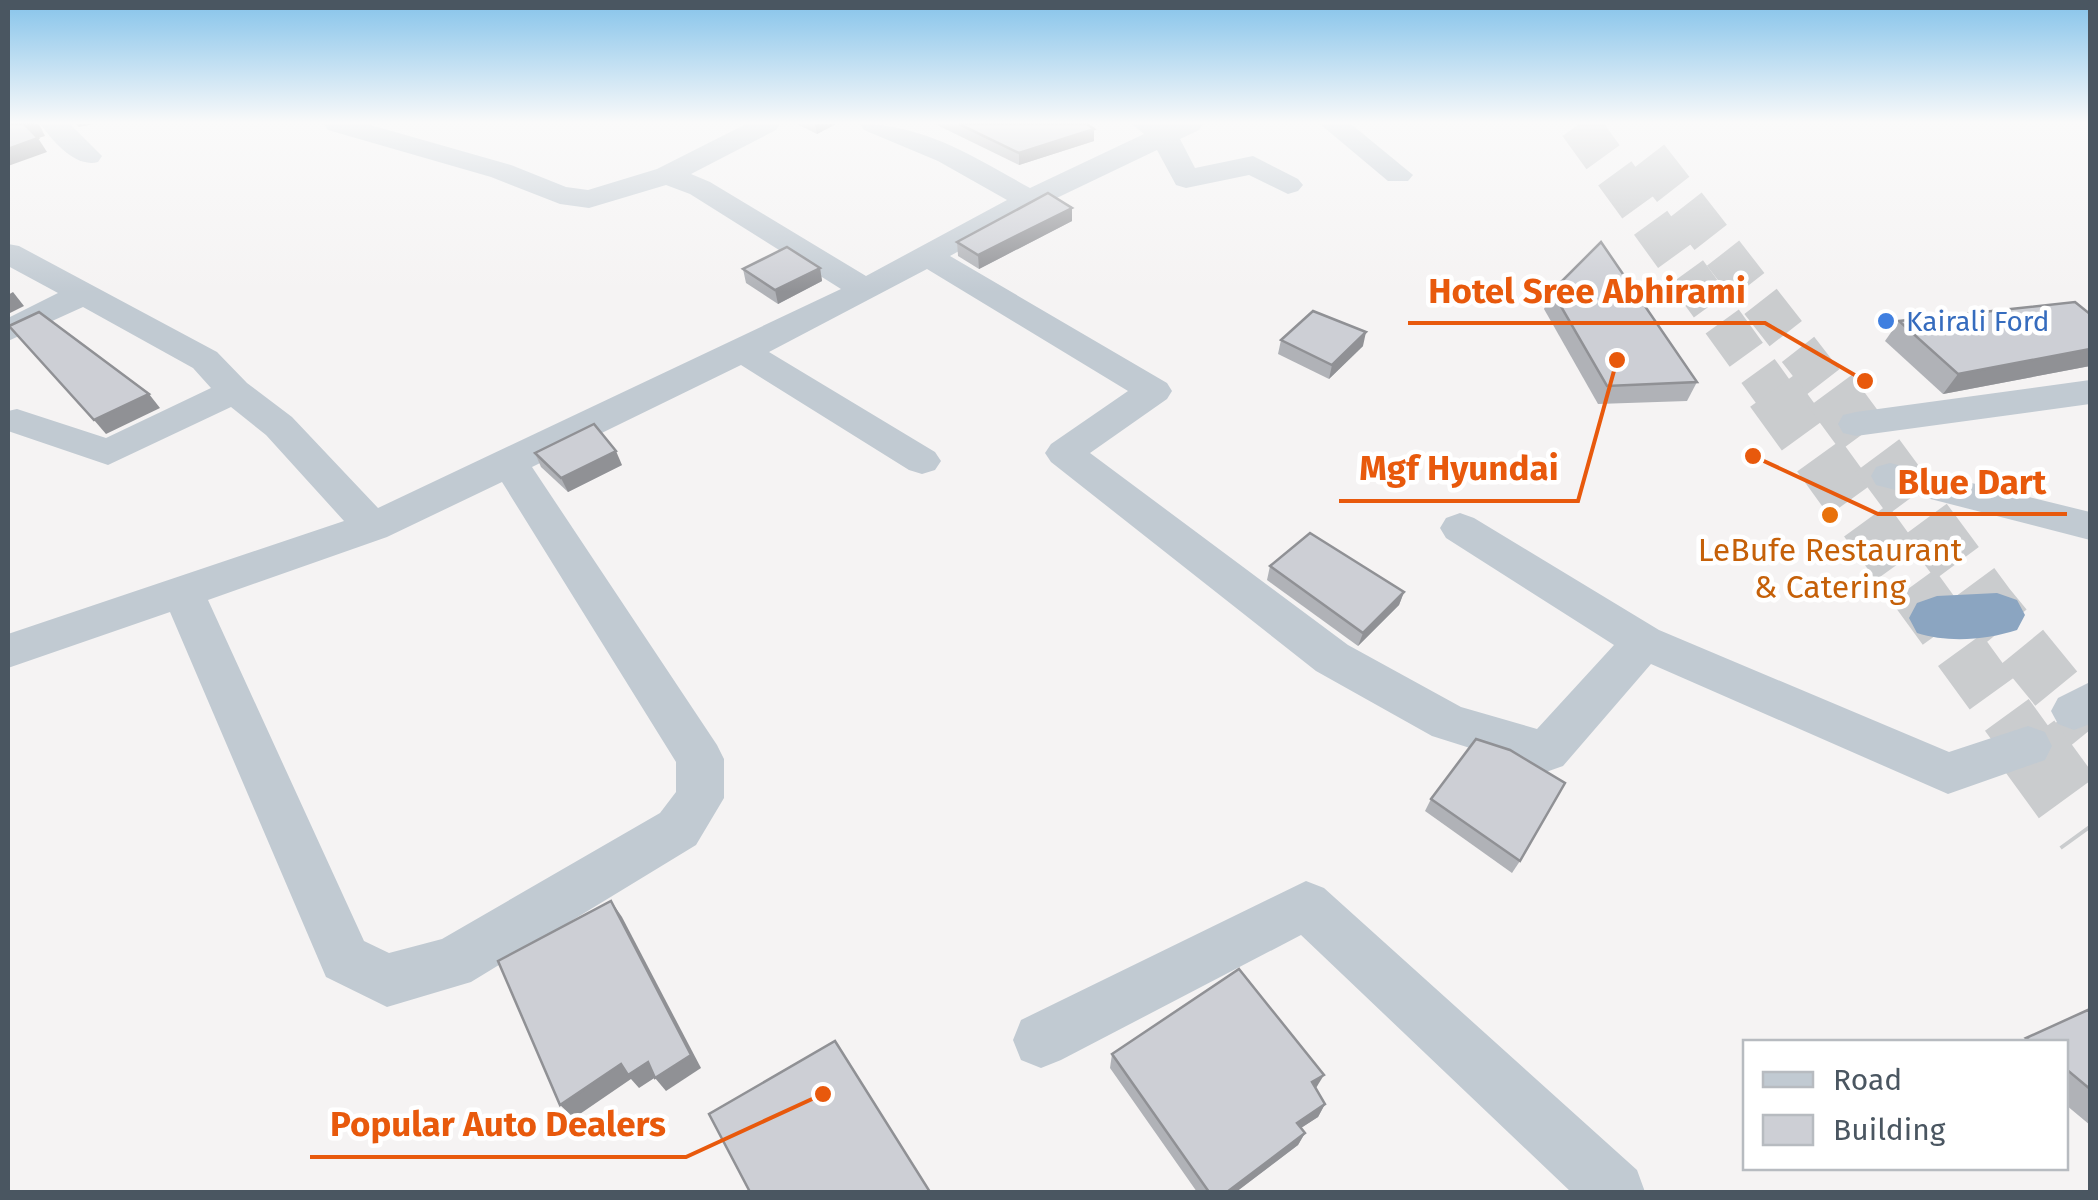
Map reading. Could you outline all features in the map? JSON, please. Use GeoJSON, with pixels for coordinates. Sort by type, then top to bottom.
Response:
{"type":"FeatureCollection","features":[{"type":"Feature","properties":{"kind":"highway"},"geometry":{"type":"LineString","coordinates":[[1937,618],[1997,615]]}},
{"type":"Feature","properties":{"kind":"street"},"geometry":{"type":"LineString","coordinates":[[523,180],[560,195],[589,200],[651,180]]}},
{"type":"Feature","properties":{"kind":"street"},"geometry":{"type":"LineString","coordinates":[[680,180],[700,188],[864,289]]}},
{"type":"Feature","properties":{"kind":"street"},"geometry":{"type":"LineString","coordinates":[[993,180],[1029,200]]}},
{"type":"Feature","properties":{"kind":"street"},"geometry":{"type":"LineString","coordinates":[[8,650],[373,527],[743,351],[1067,180]]}},
{"type":"Feature","properties":{"kind":"street"},"geometry":{"type":"LineString","coordinates":[[1279,180],[1288,185]]}},
{"type":"Feature","properties":{"kind":"street"},"geometry":{"type":"LineString","coordinates":[[8,253],[205,360],[234,391],[279,426],[373,527]]}},
{"type":"Feature","properties":{"kind":"street"},"geometry":{"type":"LineString","coordinates":[[925,254],[1154,391],[1064,453],[1332,658],[1448,722],[1546,752],[1644,642]]}},
{"type":"Feature","properties":{"kind":"street"},"geometry":{"type":"LineString","coordinates":[[8,330],[83,294]]}},
{"type":"Feature","properties":{"kind":"street"},"geometry":{"type":"LineString","coordinates":[[743,351],[922,460]]}},
{"type":"Feature","properties":{"kind":"street"},"geometry":{"type":"LineString","coordinates":[[17,421],[108,452],[234,391]]}},
{"type":"Feature","properties":{"kind":"street"},"geometry":{"type":"LineString","coordinates":[[1856,424],[2090,392]]}},
{"type":"Feature","properties":{"kind":"street"},"geometry":{"type":"LineString","coordinates":[[182,590],[346,959],[387,980],[452,963],[678,829],[700,798],[700,758],[509,462]]}},
{"type":"Feature","properties":{"kind":"street"},"geometry":{"type":"LineString","coordinates":[[1890,476],[2090,526]]}},
{"type":"Feature","properties":{"kind":"street"},"geometry":{"type":"LineString","coordinates":[[1460,528],[1644,642],[1948,773],[2028,746]]}},
{"type":"Feature","properties":{"kind":"street"},"geometry":{"type":"LineString","coordinates":[[1041,1040],[1306,905],[1615,1192]]}},
{"type":"Feature","properties":{"kind":"building"},"geometry":{"type":"Polygon","coordinates":[[[1048,193],[1072,208],[978,255],[957,242],[1048,193]]]}},
{"type":"Feature","properties":{"kind":"building"},"geometry":{"type":"Polygon","coordinates":[[[1601,242],[1697,382],[1607,386],[1552,291],[1601,242]]]}},
{"type":"Feature","properties":{"kind":"building"},"geometry":{"type":"Polygon","coordinates":[[[787,247],[820,268],[775,290],[743,269],[787,247]]]}},
{"type":"Feature","properties":{"kind":"building"},"geometry":{"type":"Polygon","coordinates":[[[2075,302],[2090,314],[2090,349],[1958,374],[1899,321],[2075,302]]]}},
{"type":"Feature","properties":{"kind":"building"},"geometry":{"type":"Polygon","coordinates":[[[1313,311],[1366,332],[1332,365],[1281,340],[1313,311]]]}},
{"type":"Feature","properties":{"kind":"building"},"geometry":{"type":"Polygon","coordinates":[[[39,312],[149,394],[94,420],[9,326],[39,312]]]}},
{"type":"Feature","properties":{"kind":"building"},"geometry":{"type":"Polygon","coordinates":[[[594,424],[616,451],[561,478],[535,453],[594,424]]]}},
{"type":"Feature","properties":{"kind":"building"},"geometry":{"type":"Polygon","coordinates":[[[1310,533],[1404,592],[1363,633],[1270,566],[1310,533]]]}},
{"type":"Feature","properties":{"kind":"building"},"geometry":{"type":"Polygon","coordinates":[[[1476,739],[1510,750],[1565,783],[1520,861],[1431,799],[1476,739]]]}},
{"type":"Feature","properties":{"kind":"building"},"geometry":{"type":"Polygon","coordinates":[[[611,901],[691,1055],[655,1078],[648,1062],[628,1075],[621,1064],[560,1105],[498,961],[611,901]]]}},
{"type":"Feature","properties":{"kind":"building"},"geometry":{"type":"Polygon","coordinates":[[[1239,969],[1324,1075],[1312,1082],[1325,1104],[1297,1123],[1305,1133],[1227,1192],[1209,1192],[1112,1054],[1239,969]]]}},
{"type":"Feature","properties":{"kind":"building"},"geometry":{"type":"Polygon","coordinates":[[[2090,1009],[2090,1089],[2068,1071],[2068,1040],[2026,1038],[2090,1009]]]}},
{"type":"Feature","properties":{"kind":"building"},"geometry":{"type":"Polygon","coordinates":[[[835,1041],[930,1192],[750,1192],[709,1114],[835,1041]]]}},
{"type":"Feature","properties":{"kind":"tunnel"},"geometry":{"type":"LineString","coordinates":[[1620,180],[1774,393]]}},
{"type":"Feature","properties":{"kind":"tunnel"},"geometry":{"type":"LineString","coordinates":[[1666,180],[1832,393]]}},
{"type":"Feature","properties":{"kind":"tunnel"},"geometry":{"type":"LineString","coordinates":[[1772,391],[2028,744]]}},
{"type":"Feature","properties":{"kind":"tunnel"},"geometry":{"type":"LineString","coordinates":[[1830,391],[1988,605],[2090,730]]}},
{"type":"Feature","properties":{"kind":"tunnel"},"geometry":{"type":"LineString","coordinates":[[2026,741],[2090,829]]}},
{"type":"Feature","properties":{"kind":"place","name":"Kairali Ford"},"geometry":{"type":"Point","coordinates":[1886,321]}},
{"type":"Feature","properties":{"kind":"place","name":"Mgf Hyundai"},"geometry":{"type":"Point","coordinates":[1617,360]}},
{"type":"Feature","properties":{"kind":"place","name":"Hotel Sree Abhirami"},"geometry":{"type":"Point","coordinates":[1865,381]}},
{"type":"Feature","properties":{"kind":"place","name":"Blue Dart"},"geometry":{"type":"Point","coordinates":[1753,456]}},
{"type":"Feature","properties":{"kind":"place","name":"LeBufe Restaurant & Catering"},"geometry":{"type":"Point","coordinates":[1830,515]}},
{"type":"Feature","properties":{"kind":"place","name":"Popular Auto Dealers"},"geometry":{"type":"Point","coordinates":[823,1094]}}]}
